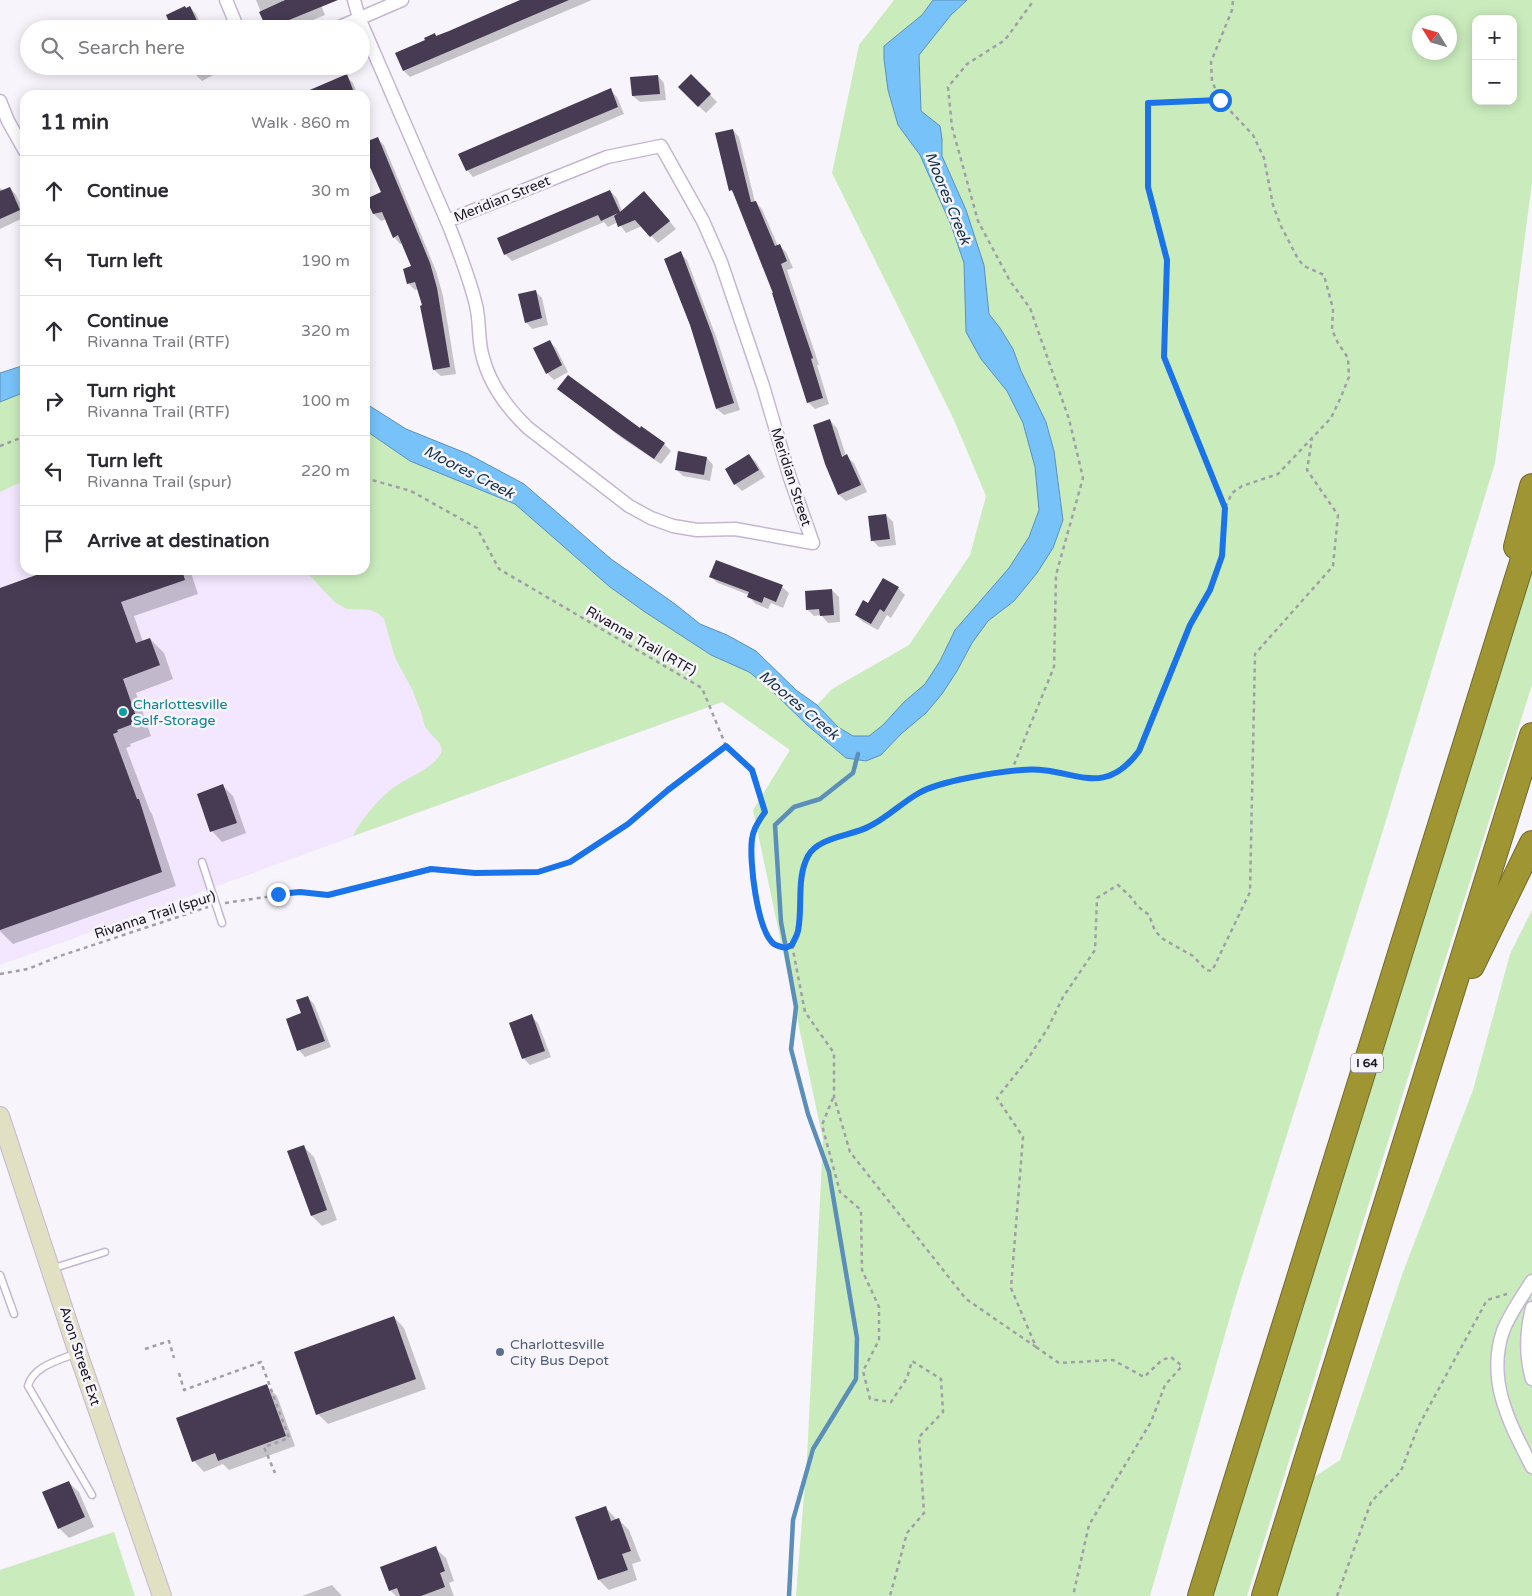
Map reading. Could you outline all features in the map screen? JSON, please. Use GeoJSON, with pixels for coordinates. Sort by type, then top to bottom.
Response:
{"type":"FeatureCollection","features":[{"type":"Feature","properties":{"kind":"highway"},"geometry":{"type":"LineString","coordinates":[[1492,662],[1518,538],[1532,486]]}},
{"type":"Feature","properties":{"kind":"highway","name":"I 64"},"geometry":{"type":"LineString","coordinates":[[1200,1596],[1532,530]]}},
{"type":"Feature","properties":{"kind":"highway"},"geometry":{"type":"LineString","coordinates":[[1264,1596],[1532,735]]}},
{"type":"Feature","properties":{"kind":"highway"},"geometry":{"type":"LineString","coordinates":[[1445,1016],[1485,940],[1532,843]]}},
{"type":"Feature","properties":{"kind":"main road","name":"Avon Street Ext"},"geometry":{"type":"LineString","coordinates":[[0,1116],[52,1269],[78,1353],[162,1596]]}},
{"type":"Feature","properties":{"kind":"street"},"geometry":{"type":"LineString","coordinates":[[226,0],[234,20]]}},
{"type":"Feature","properties":{"kind":"street","name":"Meridian Street"},"geometry":{"type":"LineString","coordinates":[[354,0],[359,18]]}},
{"type":"Feature","properties":{"kind":"street"},"geometry":{"type":"LineString","coordinates":[[354,20],[402,0]]}},
{"type":"Feature","properties":{"kind":"street","name":"Meridian Street"},"geometry":{"type":"LineString","coordinates":[[370,43],[447,221],[466,270],[476,305],[481,353],[489,378],[512,414],[630,506],[650,518],[673,526],[697,530],[735,529],[814,543],[790,478],[763,386],[721,262],[703,221],[661,146],[607,157],[447,221]]}},
{"type":"Feature","properties":{"kind":"street"},"geometry":{"type":"LineString","coordinates":[[0,101],[8,121],[20,142]]}},
{"type":"Feature","properties":{"kind":"street"},"geometry":{"type":"LineString","coordinates":[[1532,1281],[1513,1311],[1503,1332],[1498,1382],[1504,1408],[1532,1467]]}},
{"type":"Feature","properties":{"kind":"street"},"geometry":{"type":"LineString","coordinates":[[1532,1308],[1527,1358],[1532,1379]]}},
{"type":"Feature","properties":{"kind":"lane"},"geometry":{"type":"LineString","coordinates":[[202,862],[222,923]]}},
{"type":"Feature","properties":{"kind":"lane"},"geometry":{"type":"LineString","coordinates":[[52,1269],[105,1252]]}},
{"type":"Feature","properties":{"kind":"lane"},"geometry":{"type":"LineString","coordinates":[[0,1275],[14,1314]]}},
{"type":"Feature","properties":{"kind":"lane"},"geometry":{"type":"LineString","coordinates":[[78,1353],[48,1365],[33,1375],[28,1386],[92,1495]]}},
{"type":"Feature","properties":{"kind":"path"},"geometry":{"type":"LineString","coordinates":[[1011,772],[1054,667],[1056,575],[1083,478],[1069,419],[1030,308],[1010,281],[978,221],[952,127],[948,87],[967,64],[1005,40],[1034,0]]}},
{"type":"Feature","properties":{"kind":"path"},"geometry":{"type":"LineString","coordinates":[[1073,1596],[1089,1525],[1151,1422],[1165,1385],[1182,1366],[1171,1357],[1162,1360],[1144,1377],[1113,1360],[1059,1363],[966,1299],[850,1152],[834,1097],[834,1053],[805,1012],[792,945],[798,932],[803,870],[809,854],[826,841],[868,828],[920,792],[953,782],[1022,770],[1052,770],[1093,780],[1111,777],[1129,765],[1139,751],[1190,625],[1210,590],[1222,556],[1225,508],[1232,493],[1242,486],[1278,474],[1331,418],[1340,399],[1348,376],[1348,358],[1332,330],[1333,309],[1324,275],[1304,266],[1298,259],[1281,226],[1273,205],[1264,158],[1253,135],[1220,100],[1212,81],[1211,62],[1232,10],[1233,0]]}},
{"type":"Feature","properties":{"kind":"path"},"geometry":{"type":"LineString","coordinates":[[1220,100],[1148,103],[1148,187],[1167,260],[1164,357],[1225,508]]}},
{"type":"Feature","properties":{"kind":"path"},"geometry":{"type":"LineString","coordinates":[[0,446],[20,438]]}},
{"type":"Feature","properties":{"kind":"path"},"geometry":{"type":"LineString","coordinates":[[1036,1347],[1011,1288],[1023,1137],[997,1098],[1028,1060],[1048,1028],[1063,997],[1095,950],[1097,898],[1118,885],[1134,900],[1136,905],[1149,915],[1155,931],[1163,939],[1193,956],[1206,970],[1212,971],[1246,901],[1250,892],[1255,654],[1333,566],[1338,514],[1307,470],[1312,438]]}},
{"type":"Feature","properties":{"kind":"path","name":"Rivanna Trail (RTF)"},"geometry":{"type":"LineString","coordinates":[[370,479],[411,491],[477,528],[499,569],[702,688],[726,746],[752,770],[765,812],[757,823],[752,839],[753,886],[764,930],[773,943],[785,948],[792,945]]}},
{"type":"Feature","properties":{"kind":"path","name":"Rivanna Trail (spur)"},"geometry":{"type":"LineString","coordinates":[[0,974],[28,969],[180,915],[217,905],[300,892],[328,895],[431,869],[475,873],[538,872],[570,862],[619,829],[726,746]]}},
{"type":"Feature","properties":{"kind":"path"},"geometry":{"type":"LineString","coordinates":[[834,1097],[822,1125],[840,1192],[861,1210],[862,1270],[879,1306],[879,1340],[863,1371],[870,1399],[891,1402],[906,1378],[912,1361],[941,1379],[943,1412],[919,1437],[924,1513],[907,1533],[890,1596]]}},
{"type":"Feature","properties":{"kind":"path"},"geometry":{"type":"LineString","coordinates":[[1337,1596],[1371,1502],[1401,1471],[1418,1427],[1487,1300],[1512,1292],[1522,1296]]}},
{"type":"Feature","properties":{"kind":"path"},"geometry":{"type":"LineString","coordinates":[[145,1349],[169,1340],[174,1358]]}},
{"type":"Feature","properties":{"kind":"path"},"geometry":{"type":"LineString","coordinates":[[179,1373],[184,1390],[261,1362],[289,1438],[264,1447],[275,1473]]}},
{"type":"Feature","properties":{"kind":"shaded area"},"geometry":{"type":"Polygon","coordinates":[[[20,424],[20,575],[370,575],[370,572],[723,702],[0,965],[0,434],[20,424]]]}},
{"type":"Feature","properties":{"kind":"green space"},"geometry":{"type":"Polygon","coordinates":[[[894,0],[933,0],[922,15],[884,46],[888,90],[898,125],[920,155],[951,225],[964,263],[966,332],[981,359],[1007,391],[1023,423],[1035,467],[1039,510],[1029,537],[1009,568],[955,630],[940,661],[925,684],[869,736],[853,736],[838,727],[817,705],[832,689],[909,645],[970,555],[986,496],[954,420],[832,173],[859,45],[894,0]]]}},
{"type":"Feature","properties":{"kind":"green space"},"geometry":{"type":"Polygon","coordinates":[[[967,0],[1532,0],[1532,183],[1495,463],[1380,840],[1236,1296],[1150,1596],[796,1596],[807,1457],[823,1140],[753,810],[790,750],[722,702],[353,836],[365,817],[382,798],[393,788],[433,763],[442,751],[440,744],[425,727],[412,689],[395,658],[384,619],[371,610],[347,609],[336,603],[310,575],[370,575],[370,433],[410,461],[515,504],[610,587],[711,655],[749,672],[846,758],[881,756],[901,734],[926,713],[942,694],[972,643],[988,621],[1014,601],[1037,573],[1053,548],[1063,520],[1054,451],[1046,422],[1021,371],[1013,349],[989,314],[984,265],[966,210],[942,156],[942,139],[921,111],[918,55],[951,15],[967,0]]]}},
{"type":"Feature","properties":{"kind":"green space"},"geometry":{"type":"Polygon","coordinates":[[[20,394],[20,482],[0,492],[0,402],[20,394]]]}},
{"type":"Feature","properties":{"kind":"green space"},"geometry":{"type":"Polygon","coordinates":[[[1532,556],[1532,685],[1247,1596],[1207,1596],[1532,556]]]}},
{"type":"Feature","properties":{"kind":"green space"},"geometry":{"type":"Polygon","coordinates":[[[1532,910],[1532,1596],[1264,1596],[1296,1489],[1340,1460],[1403,1272],[1473,1090],[1510,954],[1532,910]]]}},
{"type":"Feature","properties":{"kind":"green space"},"geometry":{"type":"Polygon","coordinates":[[[114,1532],[135,1596],[0,1596],[0,1570],[114,1532]]]}},
{"type":"Feature","properties":{"kind":"water","name":"Moores Creek"},"geometry":{"type":"Polygon","coordinates":[[[933,0],[967,0],[951,15],[919,55],[921,111],[940,126],[942,156],[966,210],[984,265],[989,314],[1013,349],[1021,371],[1046,422],[1054,451],[1063,520],[1053,548],[1037,573],[1014,601],[988,621],[972,643],[942,694],[926,713],[901,734],[881,755],[866,761],[846,758],[749,672],[711,655],[610,587],[515,504],[410,461],[370,433],[370,406],[406,429],[468,454],[524,484],[611,559],[700,624],[727,635],[756,651],[796,690],[817,705],[838,727],[853,736],[869,736],[925,684],[940,661],[955,630],[1009,568],[1029,537],[1039,510],[1035,467],[1023,423],[1007,391],[981,359],[966,332],[964,263],[951,225],[920,155],[898,125],[888,90],[884,46],[922,15],[933,0]]]}},
{"type":"Feature","properties":{"kind":"water"},"geometry":{"type":"Polygon","coordinates":[[[20,367],[20,394],[0,402],[0,373],[20,367]]]}},
{"type":"Feature","properties":{"kind":"building"},"geometry":{"type":"Polygon","coordinates":[[[285,0],[338,0],[289,20],[263,20],[259,12],[285,0]]]}},
{"type":"Feature","properties":{"kind":"building"},"geometry":{"type":"Polygon","coordinates":[[[520,0],[569,0],[403,71],[395,53],[425,40],[424,38],[435,33],[436,36],[449,31],[520,0]]]}},
{"type":"Feature","properties":{"kind":"building"},"geometry":{"type":"Polygon","coordinates":[[[185,6],[186,8],[190,6],[197,20],[168,20],[166,15],[185,6]]]}},
{"type":"Feature","properties":{"kind":"building"},"geometry":{"type":"Polygon","coordinates":[[[691,74],[711,94],[698,107],[678,87],[691,74]]]}},
{"type":"Feature","properties":{"kind":"building"},"geometry":{"type":"Polygon","coordinates":[[[347,75],[353,90],[310,90],[347,75]]]}},
{"type":"Feature","properties":{"kind":"building"},"geometry":{"type":"Polygon","coordinates":[[[658,75],[660,94],[632,96],[630,77],[658,75]]]}},
{"type":"Feature","properties":{"kind":"building"},"geometry":{"type":"Polygon","coordinates":[[[611,88],[618,107],[466,171],[458,154],[611,88]]]}},
{"type":"Feature","properties":{"kind":"building"},"geometry":{"type":"Polygon","coordinates":[[[733,129],[751,202],[756,201],[775,246],[780,244],[787,261],[781,264],[813,358],[811,359],[823,398],[807,403],[773,293],[732,190],[729,191],[715,133],[733,129]]]}},
{"type":"Feature","properties":{"kind":"building"},"geometry":{"type":"Polygon","coordinates":[[[378,137],[430,263],[437,288],[450,367],[433,370],[420,306],[422,305],[415,282],[407,284],[403,269],[411,266],[398,235],[393,238],[382,212],[373,214],[370,208],[370,197],[381,192],[370,167],[370,140],[378,137]]]}},
{"type":"Feature","properties":{"kind":"building"},"geometry":{"type":"Polygon","coordinates":[[[10,187],[20,210],[0,219],[0,191],[10,187]]]}},
{"type":"Feature","properties":{"kind":"building"},"geometry":{"type":"Polygon","coordinates":[[[610,190],[620,212],[644,191],[670,221],[650,237],[635,220],[618,227],[614,216],[618,213],[601,221],[598,215],[504,255],[497,238],[610,190]]]}},
{"type":"Feature","properties":{"kind":"building"},"geometry":{"type":"Polygon","coordinates":[[[681,251],[712,334],[734,403],[716,409],[690,325],[664,259],[681,251]]]}},
{"type":"Feature","properties":{"kind":"building"},"geometry":{"type":"Polygon","coordinates":[[[536,290],[542,318],[525,323],[518,294],[536,290]]]}},
{"type":"Feature","properties":{"kind":"building"},"geometry":{"type":"Polygon","coordinates":[[[550,340],[562,365],[546,374],[533,348],[550,340]]]}},
{"type":"Feature","properties":{"kind":"building"},"geometry":{"type":"Polygon","coordinates":[[[568,375],[640,428],[641,426],[665,443],[654,459],[557,389],[568,375]]]}},
{"type":"Feature","properties":{"kind":"building"},"geometry":{"type":"Polygon","coordinates":[[[830,419],[842,457],[847,454],[861,485],[838,495],[825,464],[813,425],[830,419]]]}},
{"type":"Feature","properties":{"kind":"building"},"geometry":{"type":"Polygon","coordinates":[[[678,451],[707,457],[704,475],[675,470],[678,451]]]}},
{"type":"Feature","properties":{"kind":"building"},"geometry":{"type":"Polygon","coordinates":[[[749,454],[759,470],[734,485],[725,469],[749,454]]]}},
{"type":"Feature","properties":{"kind":"building"},"geometry":{"type":"Polygon","coordinates":[[[886,514],[890,539],[871,541],[868,516],[886,514]]]}},
{"type":"Feature","properties":{"kind":"building"},"geometry":{"type":"Polygon","coordinates":[[[716,560],[783,585],[776,602],[764,597],[762,603],[747,597],[749,592],[709,577],[716,560]]]}},
{"type":"Feature","properties":{"kind":"building"},"geometry":{"type":"Polygon","coordinates":[[[36,575],[184,575],[185,580],[121,602],[136,643],[150,638],[160,665],[123,679],[138,722],[117,730],[118,732],[113,734],[137,799],[139,799],[162,872],[0,930],[0,588],[36,575]]]}},
{"type":"Feature","properties":{"kind":"building"},"geometry":{"type":"Polygon","coordinates":[[[883,578],[899,587],[884,612],[880,609],[871,624],[855,615],[863,600],[868,603],[883,578]]]}},
{"type":"Feature","properties":{"kind":"building"},"geometry":{"type":"Polygon","coordinates":[[[832,589],[834,615],[820,616],[819,609],[806,610],[805,591],[832,589]]]}},
{"type":"Feature","properties":{"kind":"building"},"geometry":{"type":"Polygon","coordinates":[[[223,784],[237,823],[210,832],[197,794],[223,784]]]}},
{"type":"Feature","properties":{"kind":"building"},"geometry":{"type":"Polygon","coordinates":[[[308,996],[325,1041],[297,1051],[286,1019],[301,1013],[296,1000],[308,996]]]}},
{"type":"Feature","properties":{"kind":"building"},"geometry":{"type":"Polygon","coordinates":[[[532,1014],[545,1051],[522,1059],[509,1023],[532,1014]]]}},
{"type":"Feature","properties":{"kind":"building"},"geometry":{"type":"Polygon","coordinates":[[[304,1145],[327,1210],[311,1216],[287,1151],[304,1145]]]}},
{"type":"Feature","properties":{"kind":"building"},"geometry":{"type":"Polygon","coordinates":[[[394,1316],[416,1379],[316,1415],[294,1352],[394,1316]]]}},
{"type":"Feature","properties":{"kind":"building"},"geometry":{"type":"Polygon","coordinates":[[[267,1384],[286,1436],[218,1461],[215,1453],[192,1462],[176,1418],[267,1384]]]}},
{"type":"Feature","properties":{"kind":"building"},"geometry":{"type":"Polygon","coordinates":[[[69,1481],[85,1517],[58,1529],[42,1492],[69,1481]]]}},
{"type":"Feature","properties":{"kind":"building"},"geometry":{"type":"Polygon","coordinates":[[[606,1506],[611,1521],[619,1518],[631,1551],[622,1554],[628,1570],[598,1580],[575,1517],[606,1506]]]}},
{"type":"Feature","properties":{"kind":"building"},"geometry":{"type":"Polygon","coordinates":[[[436,1546],[445,1571],[440,1573],[445,1587],[421,1596],[400,1596],[397,1588],[389,1591],[380,1567],[436,1546]]]}},
{"type":"Feature","properties":{"kind":"waterway"},"geometry":{"type":"LineString","coordinates":[[785,943],[781,922],[775,825],[794,807],[820,799],[853,773],[858,754]]}},
{"type":"Feature","properties":{"kind":"waterway"},"geometry":{"type":"LineString","coordinates":[[786,952],[796,1007],[791,1049],[808,1114],[829,1172],[857,1338],[856,1379],[813,1449],[793,1520],[789,1596]]}},
{"type":"Feature","properties":{"kind":"place","name":"Charlottesville Self-Storage"},"geometry":{"type":"Point","coordinates":[123,712]}},
{"type":"Feature","properties":{"kind":"place","name":"Charlottesville City Bus Depot"},"geometry":{"type":"Point","coordinates":[500,1352]}},
{"type":"Feature","properties":{"kind":"route"},"geometry":{"type":"LineString","coordinates":[[278,894],[300,892],[328,895],[431,869],[475,873],[538,872],[570,862],[628,824],[668,790],[726,746],[752,770],[765,812],[757,823],[752,839],[753,886],[764,930],[773,943],[785,948],[792,945],[798,932],[803,870],[809,854],[826,841],[868,828],[920,792],[953,782],[1022,770],[1052,770],[1093,780],[1111,777],[1129,765],[1139,751],[1190,625],[1210,590],[1222,556],[1225,508],[1164,357],[1167,260],[1148,187],[1148,103],[1220,100]]}}]}
